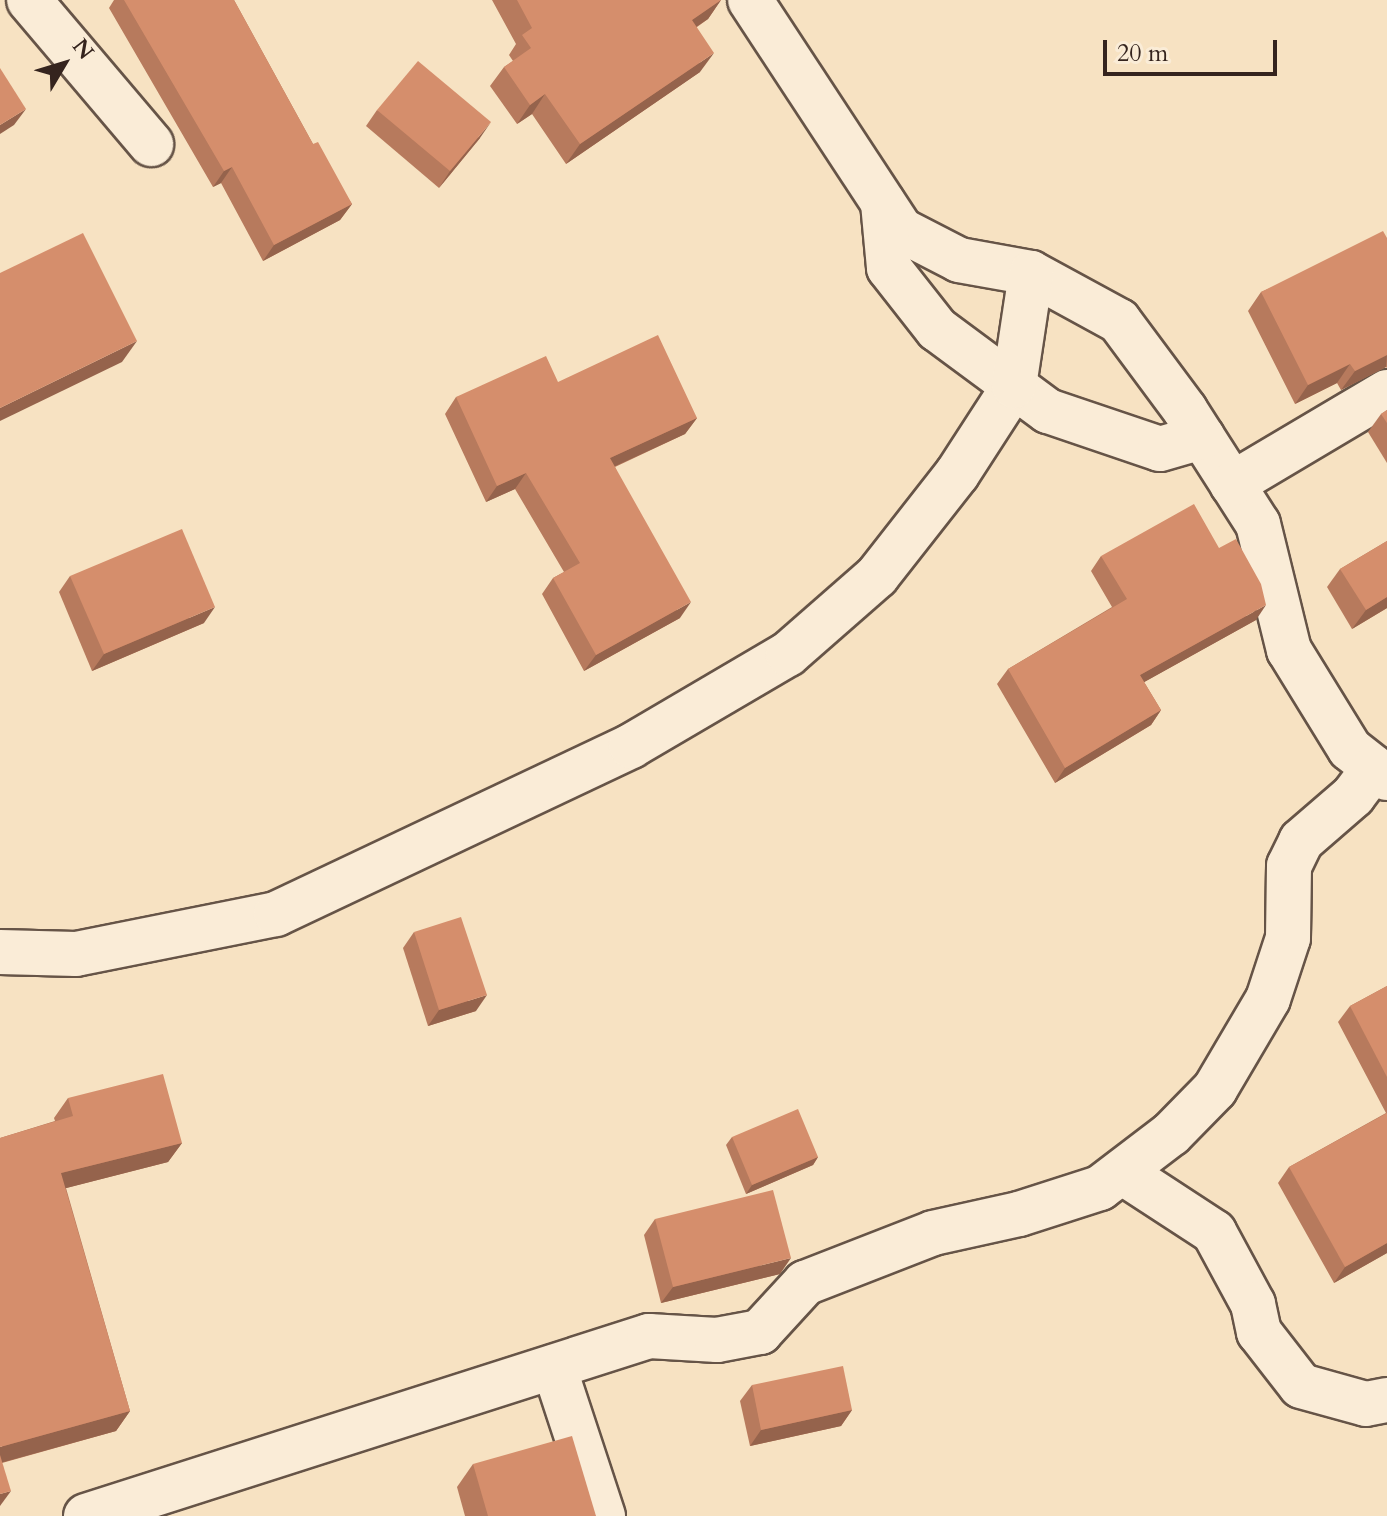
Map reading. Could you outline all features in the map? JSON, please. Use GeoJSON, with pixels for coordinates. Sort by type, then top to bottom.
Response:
{"type":"FeatureCollection","features":[{"type":"Feature","properties":{"kind":"street"},"geometry":{"type":"LineString","coordinates":[[29,0],[151,144]]}},
{"type":"Feature","properties":{"kind":"street"},"geometry":{"type":"LineString","coordinates":[[86,1516],[649,1336],[717,1340],[760,1332],[805,1283],[933,1233],[1019,1214],[1100,1188],[1171,1134],[1215,1089],[1268,999],[1288,938],[1289,866],[1301,841],[1381,773],[1350,749],[1289,650],[1258,524],[1202,437],[1119,321],[1031,273],[959,260],[901,230],[750,0]]}},
{"type":"Feature","properties":{"kind":"street"},"geometry":{"type":"LineString","coordinates":[[883,203],[889,268],[937,329],[1048,411],[1160,449],[1202,437]]}},
{"type":"Feature","properties":{"kind":"street"},"geometry":{"type":"LineString","coordinates":[[0,952],[76,954],[276,914],[631,746],[788,654],[877,576],[957,474],[1014,386],[1031,273]]}},
{"type":"Feature","properties":{"kind":"street"},"geometry":{"type":"LineString","coordinates":[[1232,484],[1387,392]]}},
{"type":"Feature","properties":{"kind":"street"},"geometry":{"type":"LineString","coordinates":[[1122,1172],[1214,1232],[1253,1304],[1259,1332],[1301,1386],[1366,1404],[1387,1400]]}},
{"type":"Feature","properties":{"kind":"street"},"geometry":{"type":"LineString","coordinates":[[554,1367],[603,1516]]}},
{"type":"Feature","properties":{"kind":"building"},"geometry":{"type":"Polygon","coordinates":[[[124,0],[234,0],[313,144],[318,142],[352,204],[274,245],[232,167],[224,171],[124,0]]]}},
{"type":"Feature","properties":{"kind":"building"},"geometry":{"type":"Polygon","coordinates":[[[517,0],[721,0],[692,20],[714,53],[580,144],[545,94],[530,105],[504,67],[531,48],[522,35],[532,28],[517,0]]]}},
{"type":"Feature","properties":{"kind":"building"},"geometry":{"type":"Polygon","coordinates":[[[418,61],[491,122],[450,171],[377,110],[418,61]]]}},
{"type":"Feature","properties":{"kind":"building"},"geometry":{"type":"Polygon","coordinates":[[[0,68],[26,109],[0,125],[0,68]]]}},
{"type":"Feature","properties":{"kind":"building"},"geometry":{"type":"Polygon","coordinates":[[[1383,231],[1387,238],[1387,355],[1355,371],[1350,364],[1308,385],[1261,292],[1383,231]]]}},
{"type":"Feature","properties":{"kind":"building"},"geometry":{"type":"Polygon","coordinates":[[[83,233],[137,341],[0,408],[0,273],[83,233]]]}},
{"type":"Feature","properties":{"kind":"building"},"geometry":{"type":"Polygon","coordinates":[[[658,335],[697,418],[610,458],[691,602],[596,655],[553,578],[580,563],[526,473],[497,486],[456,397],[546,356],[558,382],[658,335]]]}},
{"type":"Feature","properties":{"kind":"building"},"geometry":{"type":"Polygon","coordinates":[[[1194,504],[1219,548],[1236,539],[1261,584],[1266,605],[1140,675],[1161,710],[1065,768],[1008,669],[1127,599],[1101,556],[1194,504]]]}},
{"type":"Feature","properties":{"kind":"building"},"geometry":{"type":"Polygon","coordinates":[[[182,529],[215,607],[104,654],[70,576],[182,529]]]}},
{"type":"Feature","properties":{"kind":"building"},"geometry":{"type":"Polygon","coordinates":[[[1387,541],[1387,597],[1366,610],[1340,569],[1387,541]]]}},
{"type":"Feature","properties":{"kind":"building"},"geometry":{"type":"Polygon","coordinates":[[[461,917],[487,995],[439,1010],[414,932],[461,917]]]}},
{"type":"Feature","properties":{"kind":"building"},"geometry":{"type":"Polygon","coordinates":[[[1387,986],[1387,1077],[1350,1006],[1387,986]]]}},
{"type":"Feature","properties":{"kind":"building"},"geometry":{"type":"Polygon","coordinates":[[[163,1074],[182,1143],[61,1173],[130,1411],[0,1447],[0,1138],[73,1116],[68,1098],[163,1074]]]}},
{"type":"Feature","properties":{"kind":"building"},"geometry":{"type":"Polygon","coordinates":[[[798,1109],[818,1157],[752,1185],[732,1137],[798,1109]]]}},
{"type":"Feature","properties":{"kind":"building"},"geometry":{"type":"Polygon","coordinates":[[[1387,1113],[1387,1243],[1345,1267],[1289,1167],[1387,1113]]]}},
{"type":"Feature","properties":{"kind":"building"},"geometry":{"type":"Polygon","coordinates":[[[773,1190],[791,1258],[673,1287],[655,1219],[773,1190]]]}},
{"type":"Feature","properties":{"kind":"building"},"geometry":{"type":"Polygon","coordinates":[[[843,1366],[852,1410],[761,1430],[752,1385],[843,1366]]]}},
{"type":"Feature","properties":{"kind":"building"},"geometry":{"type":"Polygon","coordinates":[[[572,1436],[596,1516],[488,1516],[473,1464],[572,1436]]]}},
{"type":"Feature","properties":{"kind":"building"},"geometry":{"type":"Polygon","coordinates":[[[0,1455],[11,1491],[0,1494],[0,1455]]]}}]}
